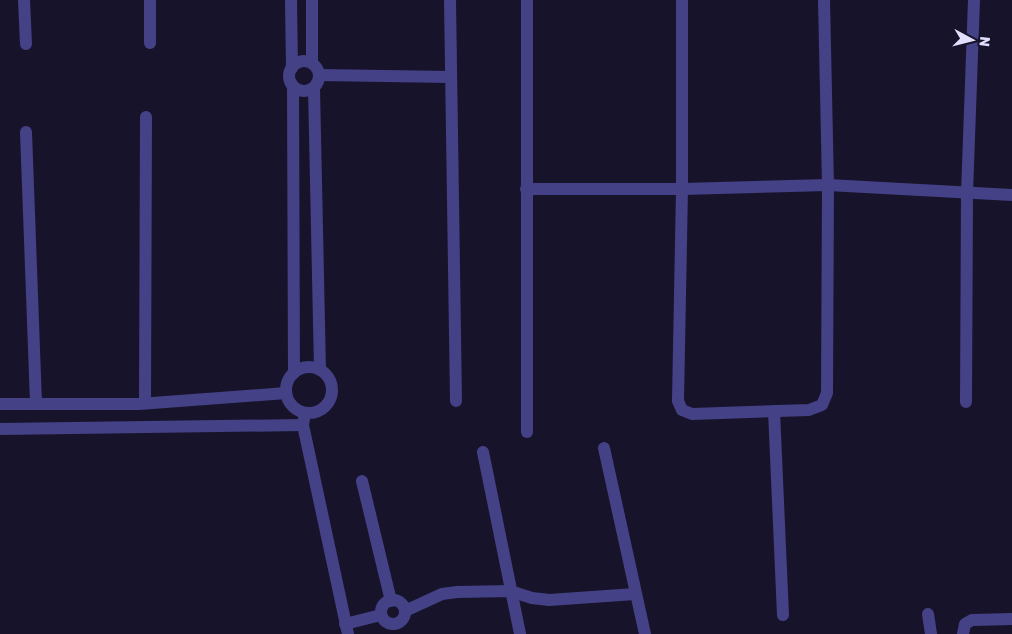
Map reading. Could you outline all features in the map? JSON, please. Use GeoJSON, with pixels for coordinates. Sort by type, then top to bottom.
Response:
{"type":"FeatureCollection","features":[{"type":"Feature","properties":{"kind":"street"},"geometry":{"type":"LineString","coordinates":[[24,0],[26,44]]}},
{"type":"Feature","properties":{"kind":"street"},"geometry":{"type":"LineString","coordinates":[[150,0],[150,43]]}},
{"type":"Feature","properties":{"kind":"street"},"geometry":{"type":"LineString","coordinates":[[291,0],[292,68],[289,78],[296,89],[305,92],[314,88],[319,75],[312,63],[312,0]]}},
{"type":"Feature","properties":{"kind":"street"},"geometry":{"type":"LineString","coordinates":[[450,0],[456,401]]}},
{"type":"Feature","properties":{"kind":"street"},"geometry":{"type":"LineString","coordinates":[[527,0],[527,432]]}},
{"type":"Feature","properties":{"kind":"street"},"geometry":{"type":"LineString","coordinates":[[682,0],[682,189],[678,401],[682,410],[692,414],[809,410],[822,404],[827,392],[828,185],[824,0]]}},
{"type":"Feature","properties":{"kind":"street"},"geometry":{"type":"LineString","coordinates":[[966,402],[967,193],[974,0]]}},
{"type":"Feature","properties":{"kind":"street"},"geometry":{"type":"LineString","coordinates":[[292,68],[298,62],[312,63]]}},
{"type":"Feature","properties":{"kind":"street"},"geometry":{"type":"LineString","coordinates":[[319,75],[451,77]]}},
{"type":"Feature","properties":{"kind":"street"},"geometry":{"type":"LineString","coordinates":[[293,86],[294,373]]}},
{"type":"Feature","properties":{"kind":"street"},"geometry":{"type":"LineString","coordinates":[[314,88],[320,370]]}},
{"type":"Feature","properties":{"kind":"street"},"geometry":{"type":"LineString","coordinates":[[145,403],[146,117]]}},
{"type":"Feature","properties":{"kind":"street"},"geometry":{"type":"LineString","coordinates":[[26,132],[36,403]]}},
{"type":"Feature","properties":{"kind":"street"},"geometry":{"type":"LineString","coordinates":[[526,189],[682,189],[828,185],[1012,194]]}},
{"type":"Feature","properties":{"kind":"street"},"geometry":{"type":"LineString","coordinates":[[0,429],[306,419],[326,405],[331,396],[332,386],[328,376],[320,370],[310,367],[300,368],[287,383],[286,393],[290,403],[306,419],[346,629],[381,615]]}},
{"type":"Feature","properties":{"kind":"street"},"geometry":{"type":"LineString","coordinates":[[0,404],[145,403],[286,393]]}},
{"type":"Feature","properties":{"kind":"street"},"geometry":{"type":"LineString","coordinates":[[774,411],[783,615]]}},
{"type":"Feature","properties":{"kind":"street"},"geometry":{"type":"LineString","coordinates":[[604,448],[645,634]]}},
{"type":"Feature","properties":{"kind":"street"},"geometry":{"type":"LineString","coordinates":[[483,452],[520,634]]}},
{"type":"Feature","properties":{"kind":"street"},"geometry":{"type":"LineString","coordinates":[[362,481],[391,601]]}},
{"type":"Feature","properties":{"kind":"street"},"geometry":{"type":"LineString","coordinates":[[405,611],[442,594],[457,592],[510,591],[532,598],[548,600],[635,594]]}},
{"type":"Feature","properties":{"kind":"street"},"geometry":{"type":"LineString","coordinates":[[391,601],[400,602],[405,611],[403,619],[398,624],[392,625],[386,622],[381,615],[383,605],[391,601]]}},
{"type":"Feature","properties":{"kind":"street"},"geometry":{"type":"LineString","coordinates":[[928,614],[931,634]]}},
{"type":"Feature","properties":{"kind":"street"},"geometry":{"type":"LineString","coordinates":[[963,634],[965,624],[972,620],[1012,619]]}}]}
